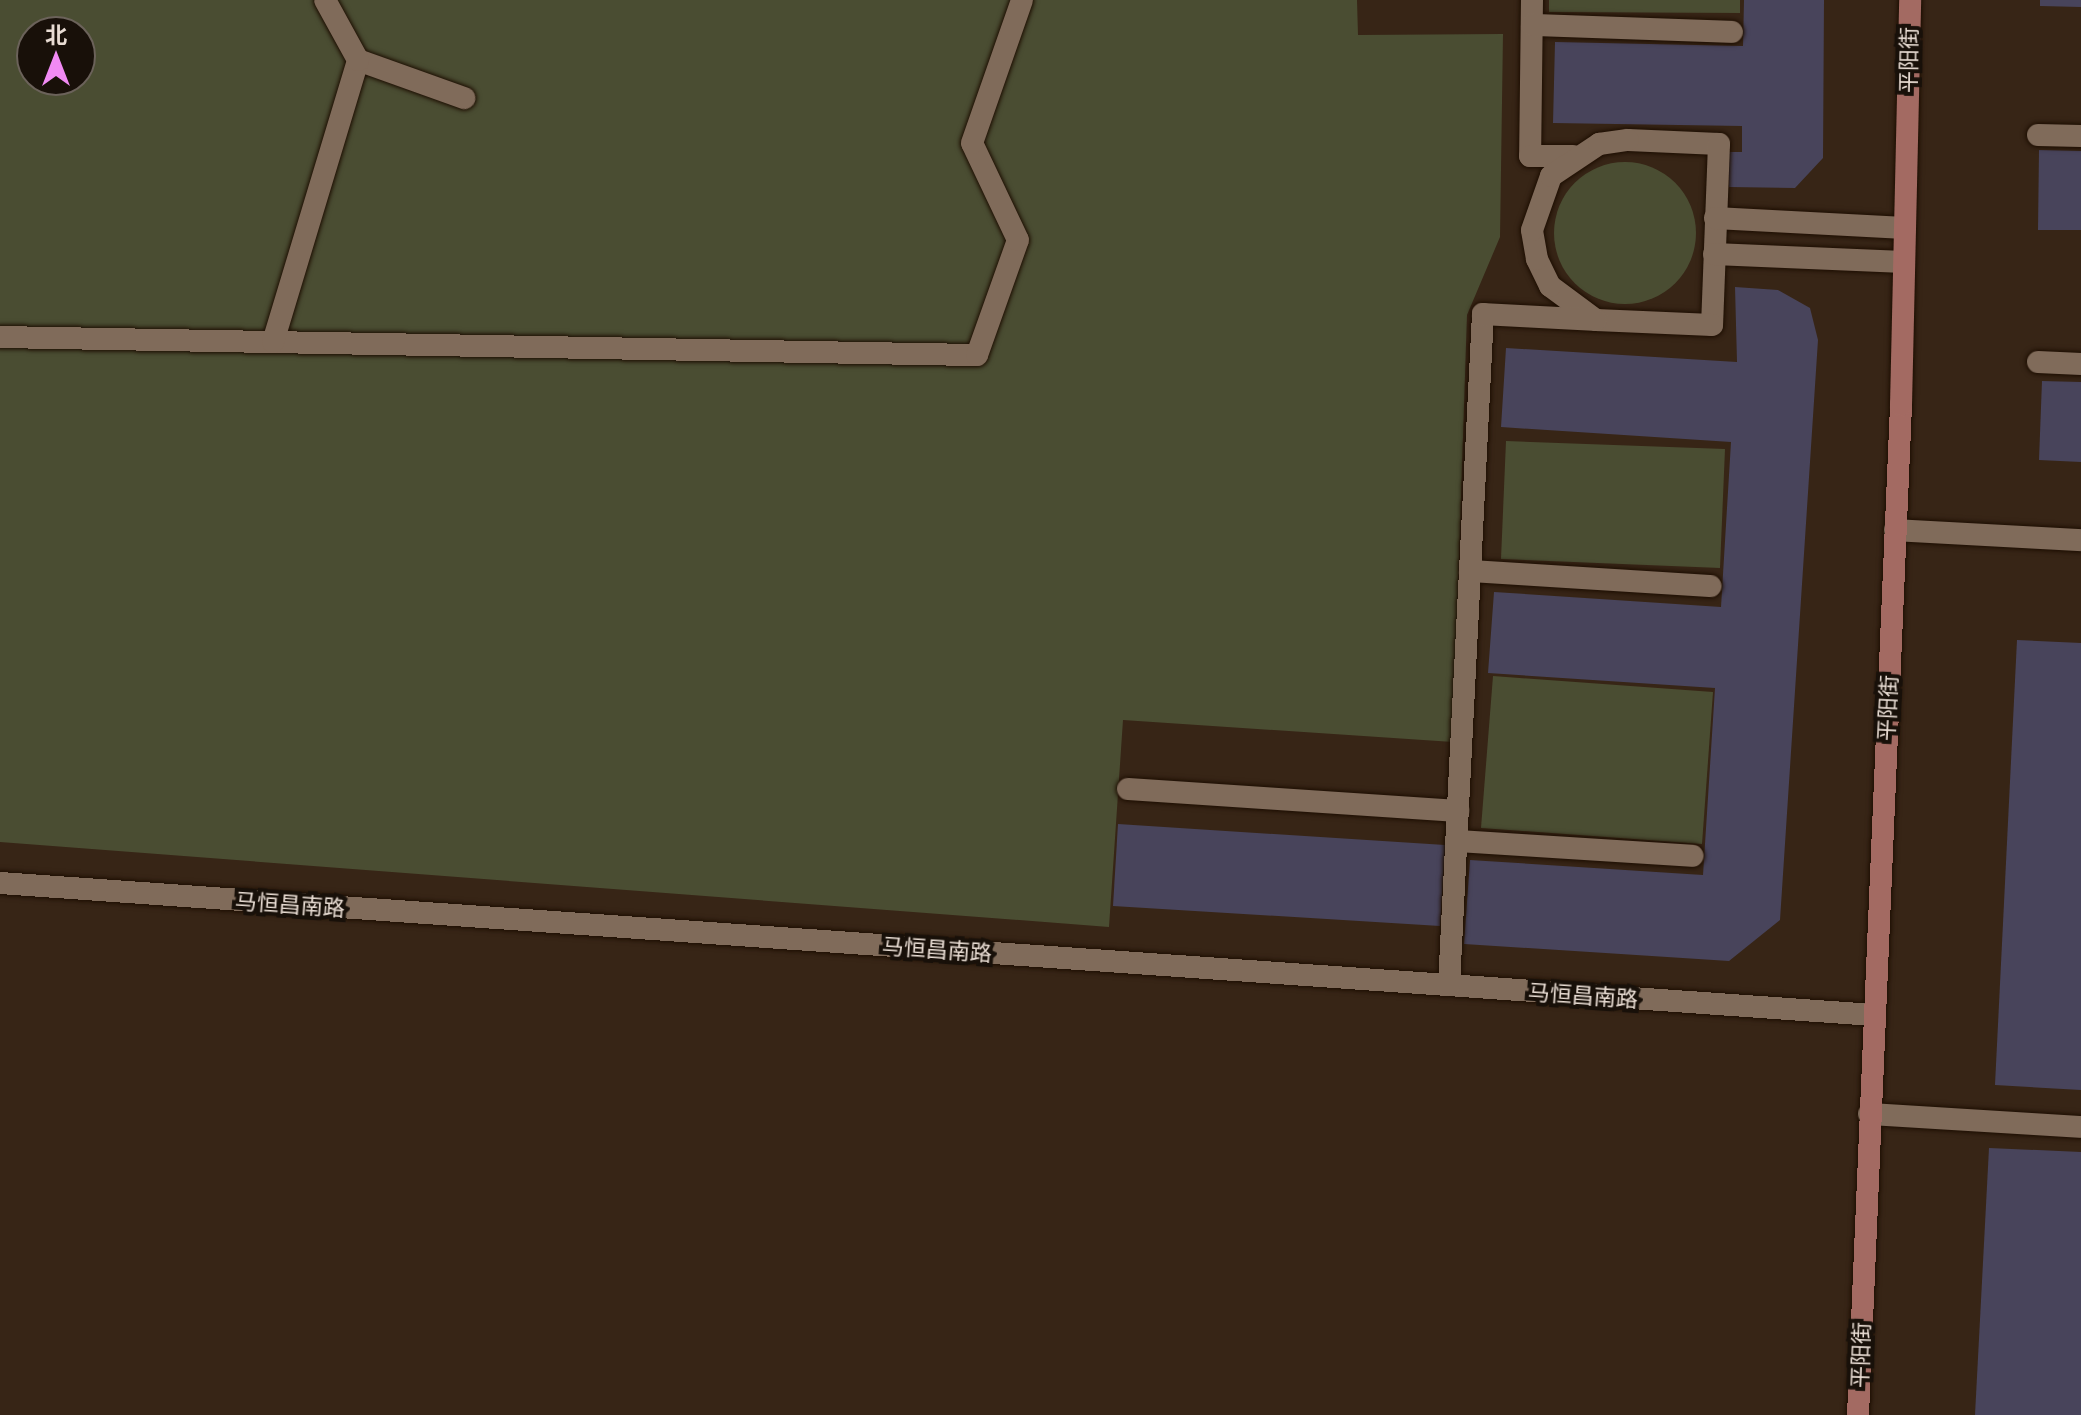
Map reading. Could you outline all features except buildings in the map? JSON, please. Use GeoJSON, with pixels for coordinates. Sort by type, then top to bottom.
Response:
{"type":"FeatureCollection","features":[{"type":"Feature","properties":{"kind":"main road","name":"平阳街"},"geometry":{"type":"LineString","coordinates":[[1858,1415],[1895,530],[1910,0]]}},
{"type":"Feature","properties":{"kind":"street"},"geometry":{"type":"LineString","coordinates":[[325,0],[358,60],[464,98]]}},
{"type":"Feature","properties":{"kind":"street"},"geometry":{"type":"LineString","coordinates":[[0,337],[977,355],[1018,240],[972,143],[1022,0]]}},
{"type":"Feature","properties":{"kind":"street"},"geometry":{"type":"LineString","coordinates":[[1449,985],[1483,314],[1712,325],[1719,144],[1628,140],[1573,156],[1530,156],[1532,0]]}},
{"type":"Feature","properties":{"kind":"street"},"geometry":{"type":"LineString","coordinates":[[1532,25],[1732,32]]}},
{"type":"Feature","properties":{"kind":"street"},"geometry":{"type":"LineString","coordinates":[[273,342],[358,60]]}},
{"type":"Feature","properties":{"kind":"street"},"geometry":{"type":"LineString","coordinates":[[2038,135],[2081,136]]}},
{"type":"Feature","properties":{"kind":"street"},"geometry":{"type":"LineString","coordinates":[[1573,156],[1551,176],[1532,230],[1550,286],[1596,320]]}},
{"type":"Feature","properties":{"kind":"street"},"geometry":{"type":"LineString","coordinates":[[1715,218],[1905,228]]}},
{"type":"Feature","properties":{"kind":"street"},"geometry":{"type":"LineString","coordinates":[[1714,254],[1904,262]]}},
{"type":"Feature","properties":{"kind":"street"},"geometry":{"type":"LineString","coordinates":[[2038,362],[2081,364]]}},
{"type":"Feature","properties":{"kind":"street"},"geometry":{"type":"LineString","coordinates":[[1895,530],[2081,540]]}},
{"type":"Feature","properties":{"kind":"street"},"geometry":{"type":"LineString","coordinates":[[1470,571],[1711,586]]}},
{"type":"Feature","properties":{"kind":"street"},"geometry":{"type":"LineString","coordinates":[[1128,789],[1458,811]]}},
{"type":"Feature","properties":{"kind":"street"},"geometry":{"type":"LineString","coordinates":[[1457,841],[1693,856]]}},
{"type":"Feature","properties":{"kind":"street","name":"马恒昌南路"},"geometry":{"type":"LineString","coordinates":[[0,883],[1873,1015]]}},
{"type":"Feature","properties":{"kind":"street"},"geometry":{"type":"LineString","coordinates":[[1869,1114],[2081,1127]]}},
{"type":"Feature","properties":{"kind":"green space"},"geometry":{"type":"Polygon","coordinates":[[[0,0],[1357,0],[1358,35],[1503,34],[1500,237],[1467,315],[1453,742],[1123,720],[1109,927],[0,842],[0,0]]]}},
{"type":"Feature","properties":{"kind":"green space"},"geometry":{"type":"Polygon","coordinates":[[[1549,0],[1740,0],[1740,13],[1549,12],[1549,0]]]}},
{"type":"Feature","properties":{"kind":"green space"},"geometry":{"type":"Polygon","coordinates":[[[1625,162],[1652,167],[1675,183],[1691,206],[1696,233],[1691,260],[1675,283],[1652,299],[1625,304],[1598,299],[1575,283],[1559,260],[1554,233],[1559,206],[1575,183],[1598,167],[1625,162]]]}},
{"type":"Feature","properties":{"kind":"green space"},"geometry":{"type":"Polygon","coordinates":[[[1506,441],[1725,449],[1720,568],[1501,559],[1506,441]]]}},
{"type":"Feature","properties":{"kind":"green space"},"geometry":{"type":"Polygon","coordinates":[[[1493,676],[1713,692],[1702,844],[1481,828],[1493,676]]]}}]}
